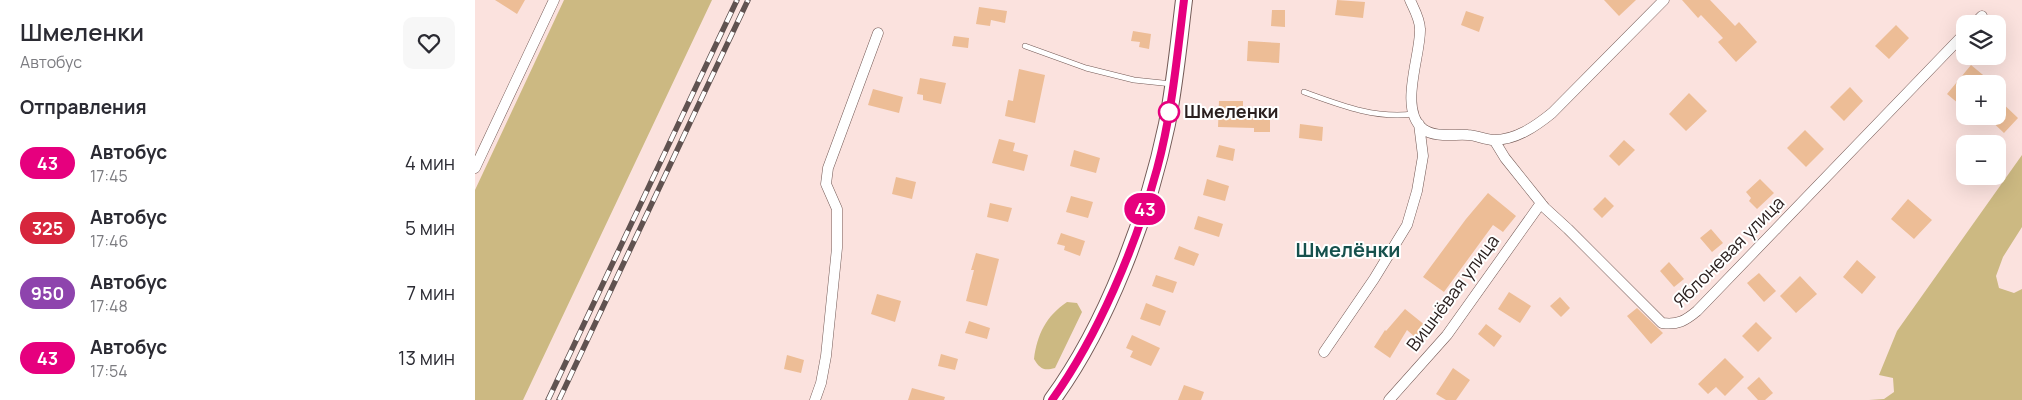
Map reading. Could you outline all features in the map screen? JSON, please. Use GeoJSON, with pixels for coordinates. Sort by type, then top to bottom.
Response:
{"type":"FeatureCollection","features":[{"type":"Feature","properties":{"kind":"main road"},"geometry":{"type":"LineString","coordinates":[[1052,400],[1096,325],[1141,221],[1157,168],[1167,122],[1184,0]]}},
{"type":"Feature","properties":{"kind":"street"},"geometry":{"type":"LineString","coordinates":[[475,168],[554,0]]}},
{"type":"Feature","properties":{"kind":"street"},"geometry":{"type":"LineString","coordinates":[[1410,0],[1420,28],[1412,82],[1412,106],[1419,124],[1423,129],[1434,133],[1453,136],[1468,135],[1494,140],[1515,136],[1534,127],[1664,0]]}},
{"type":"Feature","properties":{"kind":"street"},"geometry":{"type":"LineString","coordinates":[[815,400],[821,383],[826,356],[837,248],[837,209],[826,184],[828,168],[878,33]]}},
{"type":"Feature","properties":{"kind":"street","name":"Яблоневая улица"},"geometry":{"type":"LineString","coordinates":[[1494,140],[1505,158],[1541,203],[1662,323],[1674,324],[1686,321],[1956,42]]}},
{"type":"Feature","properties":{"kind":"street"},"geometry":{"type":"LineString","coordinates":[[1324,352],[1407,225],[1417,191],[1423,156],[1419,124]]}},
{"type":"Feature","properties":{"kind":"street","name":"Вишнёвая улица"},"geometry":{"type":"LineString","coordinates":[[1389,400],[1447,335],[1541,203]]}},
{"type":"Feature","properties":{"kind":"lane"},"geometry":{"type":"LineString","coordinates":[[1025,46],[1096,71],[1134,80],[1173,84]]}},
{"type":"Feature","properties":{"kind":"lane"},"geometry":{"type":"LineString","coordinates":[[1305,92],[1335,104],[1373,114],[1401,115],[1414,113]]}},
{"type":"Feature","properties":{"kind":"shaded area"},"geometry":{"type":"Polygon","coordinates":[[[564,0],[712,0],[523,400],[475,400],[475,190],[564,0]]]}},
{"type":"Feature","properties":{"kind":"shaded area"},"geometry":{"type":"Polygon","coordinates":[[[2022,155],[2022,227],[2003,257],[1996,276],[1999,288],[2014,293],[2022,289],[2022,400],[1869,400],[1884,399],[1894,392],[1893,378],[1879,375],[1897,331],[2001,185],[2006,185],[2006,178],[2022,155]]]}},
{"type":"Feature","properties":{"kind":"shaded area"},"geometry":{"type":"Polygon","coordinates":[[[1067,302],[1077,303],[1082,312],[1055,368],[1043,368],[1034,359],[1037,342],[1053,313],[1067,302]]]}},
{"type":"Feature","properties":{"kind":"building"},"geometry":{"type":"Polygon","coordinates":[[[495,0],[525,0],[517,14],[495,0]]]}},
{"type":"Feature","properties":{"kind":"building"},"geometry":{"type":"Polygon","coordinates":[[[1337,0],[1365,2],[1363,18],[1335,15],[1337,0]]]}},
{"type":"Feature","properties":{"kind":"building"},"geometry":{"type":"Polygon","coordinates":[[[1604,0],[1636,0],[1619,16],[1604,0]]]}},
{"type":"Feature","properties":{"kind":"building"},"geometry":{"type":"Polygon","coordinates":[[[1682,0],[1710,0],[1735,26],[1739,22],[1757,42],[1736,62],[1718,42],[1723,38],[1701,15],[1698,18],[1682,0]]]}},
{"type":"Feature","properties":{"kind":"building"},"geometry":{"type":"Polygon","coordinates":[[[979,7],[1007,11],[1005,23],[991,20],[990,26],[976,24],[979,7]]]}},
{"type":"Feature","properties":{"kind":"building"},"geometry":{"type":"Polygon","coordinates":[[[1272,10],[1285,10],[1285,27],[1271,26],[1272,10]]]}},
{"type":"Feature","properties":{"kind":"building"},"geometry":{"type":"Polygon","coordinates":[[[1466,11],[1484,17],[1479,32],[1461,25],[1466,11]]]}},
{"type":"Feature","properties":{"kind":"building"},"geometry":{"type":"Polygon","coordinates":[[[1896,25],[1909,38],[1889,59],[1875,46],[1896,25]]]}},
{"type":"Feature","properties":{"kind":"building"},"geometry":{"type":"Polygon","coordinates":[[[1133,31],[1151,34],[1149,49],[1139,47],[1140,42],[1131,41],[1133,31]]]}},
{"type":"Feature","properties":{"kind":"building"},"geometry":{"type":"Polygon","coordinates":[[[954,36],[969,38],[968,48],[952,46],[954,36]]]}},
{"type":"Feature","properties":{"kind":"building"},"geometry":{"type":"Polygon","coordinates":[[[1248,41],[1280,43],[1279,63],[1247,61],[1248,41]]]}},
{"type":"Feature","properties":{"kind":"building"},"geometry":{"type":"Polygon","coordinates":[[[1971,65],[1983,75],[1963,75],[1971,65]]]}},
{"type":"Feature","properties":{"kind":"building"},"geometry":{"type":"Polygon","coordinates":[[[1019,69],[1045,75],[1035,123],[1005,116],[1008,100],[1013,101],[1019,69]]]}},
{"type":"Feature","properties":{"kind":"building"},"geometry":{"type":"Polygon","coordinates":[[[920,78],[946,83],[941,104],[923,100],[923,95],[917,94],[920,78]]]}},
{"type":"Feature","properties":{"kind":"building"},"geometry":{"type":"Polygon","coordinates":[[[1956,83],[1956,102],[1947,94],[1956,83]]]}},
{"type":"Feature","properties":{"kind":"building"},"geometry":{"type":"Polygon","coordinates":[[[1850,87],[1863,101],[1844,121],[1830,107],[1850,87]]]}},
{"type":"Feature","properties":{"kind":"building"},"geometry":{"type":"Polygon","coordinates":[[[873,89],[903,97],[899,113],[868,105],[873,89]]]}},
{"type":"Feature","properties":{"kind":"building"},"geometry":{"type":"Polygon","coordinates":[[[1689,93],[1707,111],[1686,131],[1669,114],[1689,93]]]}},
{"type":"Feature","properties":{"kind":"building"},"geometry":{"type":"Polygon","coordinates":[[[1219,101],[1243,101],[1243,111],[1270,111],[1270,132],[1254,132],[1254,128],[1218,127],[1219,101]]]}},
{"type":"Feature","properties":{"kind":"building"},"geometry":{"type":"Polygon","coordinates":[[[2006,107],[2018,118],[2004,133],[1996,125],[2006,125],[2006,107]]]}},
{"type":"Feature","properties":{"kind":"building"},"geometry":{"type":"Polygon","coordinates":[[[1300,124],[1323,127],[1322,141],[1299,138],[1300,124]]]}},
{"type":"Feature","properties":{"kind":"building"},"geometry":{"type":"Polygon","coordinates":[[[1805,130],[1824,149],[1806,167],[1787,148],[1805,130]]]}},
{"type":"Feature","properties":{"kind":"building"},"geometry":{"type":"Polygon","coordinates":[[[999,139],[1015,143],[1013,151],[1028,155],[1024,171],[992,163],[999,139]]]}},
{"type":"Feature","properties":{"kind":"building"},"geometry":{"type":"Polygon","coordinates":[[[1624,140],[1635,150],[1619,166],[1609,156],[1624,140]]]}},
{"type":"Feature","properties":{"kind":"building"},"geometry":{"type":"Polygon","coordinates":[[[1219,145],[1235,149],[1233,161],[1216,157],[1219,145]]]}},
{"type":"Feature","properties":{"kind":"building"},"geometry":{"type":"Polygon","coordinates":[[[1074,150],[1100,158],[1096,173],[1070,166],[1074,150]]]}},
{"type":"Feature","properties":{"kind":"building"},"geometry":{"type":"Polygon","coordinates":[[[896,177],[916,182],[912,199],[892,194],[896,177]]]}},
{"type":"Feature","properties":{"kind":"building"},"geometry":{"type":"Polygon","coordinates":[[[1207,179],[1229,186],[1225,201],[1203,195],[1207,179]]]}},
{"type":"Feature","properties":{"kind":"building"},"geometry":{"type":"Polygon","coordinates":[[[1760,179],[1774,193],[1757,209],[1749,201],[1751,198],[1746,192],[1760,179]]]}},
{"type":"Feature","properties":{"kind":"building"},"geometry":{"type":"Polygon","coordinates":[[[1488,193],[1516,216],[1503,232],[1493,225],[1444,292],[1423,277],[1488,193]]]}},
{"type":"Feature","properties":{"kind":"building"},"geometry":{"type":"Polygon","coordinates":[[[1071,196],[1093,202],[1088,218],[1066,212],[1071,196]]]}},
{"type":"Feature","properties":{"kind":"building"},"geometry":{"type":"Polygon","coordinates":[[[1605,197],[1614,206],[1602,218],[1593,209],[1605,197]]]}},
{"type":"Feature","properties":{"kind":"building"},"geometry":{"type":"Polygon","coordinates":[[[1908,199],[1932,220],[1914,239],[1891,219],[1908,199]]]}},
{"type":"Feature","properties":{"kind":"building"},"geometry":{"type":"Polygon","coordinates":[[[990,203],[1012,208],[1008,222],[987,217],[990,203]]]}},
{"type":"Feature","properties":{"kind":"building"},"geometry":{"type":"Polygon","coordinates":[[[1198,216],[1223,224],[1219,237],[1194,229],[1198,216]]]}},
{"type":"Feature","properties":{"kind":"building"},"geometry":{"type":"Polygon","coordinates":[[[1711,229],[1723,243],[1712,252],[1700,238],[1711,229]]]}},
{"type":"Feature","properties":{"kind":"building"},"geometry":{"type":"Polygon","coordinates":[[[1061,233],[1085,241],[1080,256],[1064,250],[1065,246],[1057,244],[1061,233]]]}},
{"type":"Feature","properties":{"kind":"building"},"geometry":{"type":"Polygon","coordinates":[[[1179,246],[1199,254],[1194,266],[1174,259],[1179,246]]]}},
{"type":"Feature","properties":{"kind":"building"},"geometry":{"type":"Polygon","coordinates":[[[976,253],[999,259],[987,306],[966,301],[974,270],[971,270],[976,253]]]}},
{"type":"Feature","properties":{"kind":"building"},"geometry":{"type":"Polygon","coordinates":[[[1857,260],[1876,277],[1862,294],[1843,277],[1857,260]]]}},
{"type":"Feature","properties":{"kind":"building"},"geometry":{"type":"Polygon","coordinates":[[[1669,262],[1684,279],[1674,287],[1660,271],[1669,262]]]}},
{"type":"Feature","properties":{"kind":"building"},"geometry":{"type":"Polygon","coordinates":[[[1759,273],[1776,291],[1764,302],[1747,283],[1759,273]]]}},
{"type":"Feature","properties":{"kind":"building"},"geometry":{"type":"Polygon","coordinates":[[[1156,275],[1177,282],[1173,293],[1152,286],[1156,275]]]}},
{"type":"Feature","properties":{"kind":"building"},"geometry":{"type":"Polygon","coordinates":[[[1800,276],[1817,294],[1796,313],[1780,296],[1800,276]]]}},
{"type":"Feature","properties":{"kind":"building"},"geometry":{"type":"Polygon","coordinates":[[[1509,292],[1531,306],[1520,323],[1498,309],[1509,292]]]}},
{"type":"Feature","properties":{"kind":"building"},"geometry":{"type":"Polygon","coordinates":[[[877,294],[901,301],[895,322],[871,314],[877,294]]]}},
{"type":"Feature","properties":{"kind":"building"},"geometry":{"type":"Polygon","coordinates":[[[1560,297],[1570,308],[1561,317],[1550,306],[1560,297]]]}},
{"type":"Feature","properties":{"kind":"building"},"geometry":{"type":"Polygon","coordinates":[[[1146,303],[1166,311],[1160,326],[1140,319],[1146,303]]]}},
{"type":"Feature","properties":{"kind":"building"},"geometry":{"type":"Polygon","coordinates":[[[1637,308],[1663,333],[1651,344],[1627,316],[1637,308]]]}},
{"type":"Feature","properties":{"kind":"building"},"geometry":{"type":"Polygon","coordinates":[[[1405,309],[1426,326],[1416,338],[1407,330],[1390,358],[1374,347],[1385,330],[1405,309]]]}},
{"type":"Feature","properties":{"kind":"building"},"geometry":{"type":"Polygon","coordinates":[[[969,321],[990,328],[987,339],[965,333],[969,321]]]}},
{"type":"Feature","properties":{"kind":"building"},"geometry":{"type":"Polygon","coordinates":[[[1756,322],[1772,338],[1758,352],[1742,336],[1756,322]]]}},
{"type":"Feature","properties":{"kind":"building"},"geometry":{"type":"Polygon","coordinates":[[[1486,324],[1502,336],[1494,347],[1478,334],[1486,324]]]}},
{"type":"Feature","properties":{"kind":"building"},"geometry":{"type":"Polygon","coordinates":[[[1132,335],[1160,348],[1151,366],[1130,357],[1133,351],[1126,348],[1132,335]]]}},
{"type":"Feature","properties":{"kind":"building"},"geometry":{"type":"Polygon","coordinates":[[[941,354],[958,359],[955,370],[938,366],[941,354]]]}},
{"type":"Feature","properties":{"kind":"building"},"geometry":{"type":"Polygon","coordinates":[[[787,355],[804,360],[801,373],[784,369],[787,355]]]}},
{"type":"Feature","properties":{"kind":"building"},"geometry":{"type":"Polygon","coordinates":[[[1725,358],[1744,377],[1725,396],[1716,387],[1708,394],[1698,384],[1725,358]]]}},
{"type":"Feature","properties":{"kind":"building"},"geometry":{"type":"Polygon","coordinates":[[[1453,368],[1470,380],[1456,400],[1446,400],[1436,394],[1453,368]]]}},
{"type":"Feature","properties":{"kind":"building"},"geometry":{"type":"Polygon","coordinates":[[[1759,377],[1773,393],[1765,400],[1758,400],[1747,388],[1759,377]]]}},
{"type":"Feature","properties":{"kind":"building"},"geometry":{"type":"Polygon","coordinates":[[[1184,385],[1204,392],[1201,400],[1178,400],[1184,385]]]}},
{"type":"Feature","properties":{"kind":"building"},"geometry":{"type":"Polygon","coordinates":[[[912,388],[945,397],[944,400],[908,400],[912,388]]]}},
{"type":"Feature","properties":{"kind":"railway"},"geometry":{"type":"LineString","coordinates":[[548,400],[737,0]]}},
{"type":"Feature","properties":{"kind":"railway"},"geometry":{"type":"LineString","coordinates":[[559,400],[748,0]]}},
{"type":"Feature","properties":{"kind":"bus line","name":"43"},"geometry":{"type":"LineString","coordinates":[[1052,400],[1096,325],[1121,271],[1141,221],[1157,168],[1167,122],[1184,0]]}},
{"type":"Feature","properties":{"kind":"place","name":"Шмеленки"},"geometry":{"type":"Point","coordinates":[1169,112]}},
{"type":"Feature","properties":{"kind":"district","name":"Шмелёнки"},"geometry":{"type":"Point","coordinates":[1348,250]}}]}
